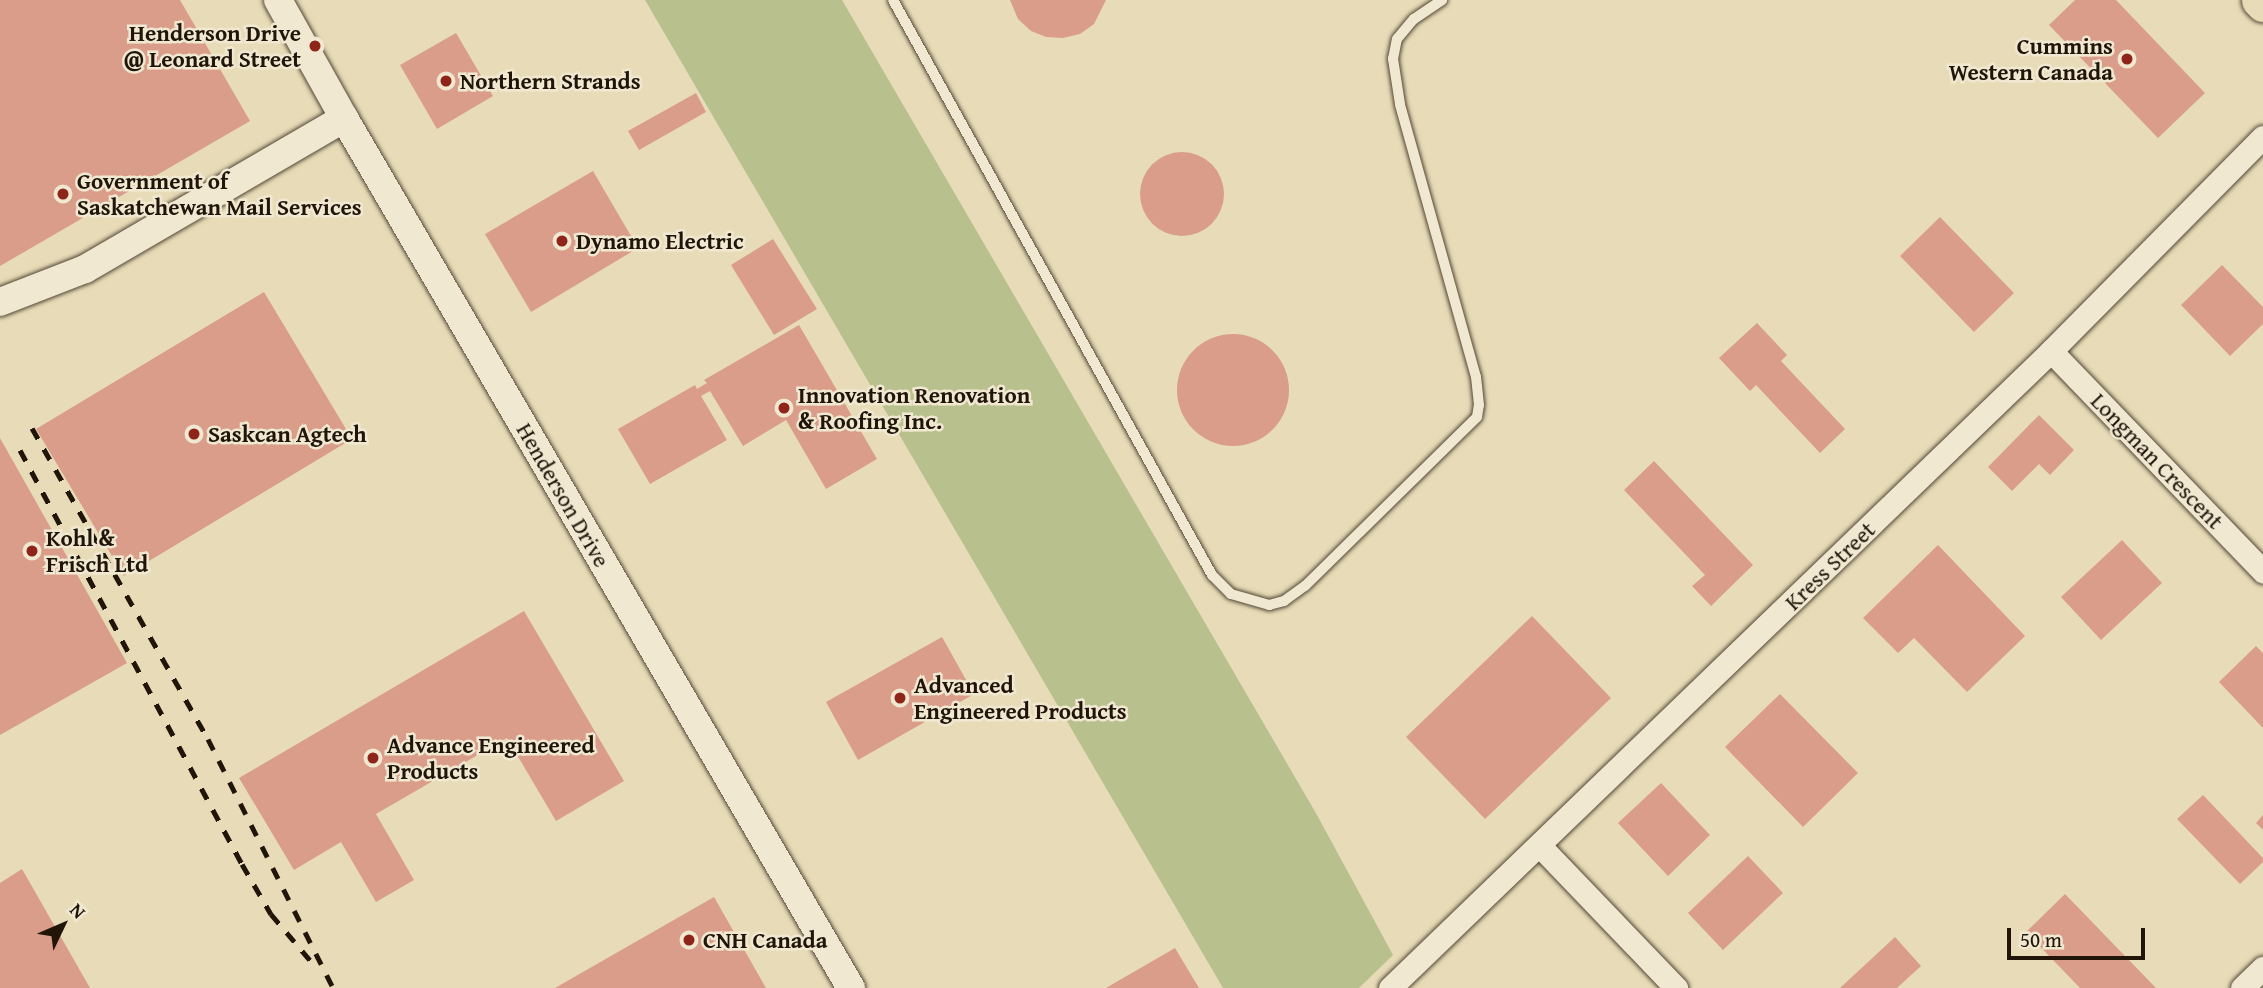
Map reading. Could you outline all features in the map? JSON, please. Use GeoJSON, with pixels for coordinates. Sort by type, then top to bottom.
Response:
{"type":"FeatureCollection","features":[{"type":"Feature","properties":{"kind":"main road"},"geometry":{"type":"LineString","coordinates":[[2259,0],[2263,4]]}},
{"type":"Feature","properties":{"kind":"street","name":"Henderson Drive"},"geometry":{"type":"LineString","coordinates":[[278,0],[344,118],[851,988]]}},
{"type":"Feature","properties":{"kind":"street"},"geometry":{"type":"LineString","coordinates":[[0,302],[85,269],[344,118]]}},
{"type":"Feature","properties":{"kind":"street","name":"Kress Street"},"geometry":{"type":"LineString","coordinates":[[1390,988],[2051,351],[2263,137]]}},
{"type":"Feature","properties":{"kind":"street","name":"Longman Crescent"},"geometry":{"type":"LineString","coordinates":[[2051,351],[2263,571]]}},
{"type":"Feature","properties":{"kind":"street"},"geometry":{"type":"LineString","coordinates":[[1540,846],[1676,988]]}},
{"type":"Feature","properties":{"kind":"street"},"geometry":{"type":"LineString","coordinates":[[2242,988],[2263,968]]}},
{"type":"Feature","properties":{"kind":"lane"},"geometry":{"type":"LineString","coordinates":[[893,0],[1212,575],[1231,594],[1269,605],[1284,601],[1305,586],[1477,417],[1479,405],[1476,377],[1400,104],[1393,59],[1397,39],[1414,19],[1442,0]]}},
{"type":"Feature","properties":{"kind":"green space"},"geometry":{"type":"Polygon","coordinates":[[[645,0],[842,0],[1317,815],[1393,955],[1359,988],[1223,988],[645,0]]]}},
{"type":"Feature","properties":{"kind":"building","name":"Government of Saskatchewan Mail Services"},"geometry":{"type":"Polygon","coordinates":[[[0,0],[180,0],[250,121],[0,266],[0,0]]]}},
{"type":"Feature","properties":{"kind":"building"},"geometry":{"type":"Polygon","coordinates":[[[1010,0],[1106,0],[1094,24],[1080,34],[1063,38],[1046,37],[1031,31],[1018,19],[1010,0]]]}},
{"type":"Feature","properties":{"kind":"building","name":"Cummins Western Canada"},"geometry":{"type":"Polygon","coordinates":[[[2075,0],[2116,0],[2205,93],[2158,138],[2049,25],[2075,0]]]}},
{"type":"Feature","properties":{"kind":"building","name":"Northern Strands"},"geometry":{"type":"Polygon","coordinates":[[[456,33],[493,96],[437,129],[400,65],[456,33]]]}},
{"type":"Feature","properties":{"kind":"building"},"geometry":{"type":"Polygon","coordinates":[[[696,93],[706,112],[639,150],[628,131],[696,93]]]}},
{"type":"Feature","properties":{"kind":"building"},"geometry":{"type":"Polygon","coordinates":[[[1174,152],[1190,152],[1206,159],[1217,170],[1224,186],[1221,210],[1212,224],[1190,236],[1174,236],[1158,229],[1147,218],[1140,202],[1140,186],[1147,170],[1158,159],[1174,152]]]}},
{"type":"Feature","properties":{"kind":"building","name":"Dynamo Electric"},"geometry":{"type":"Polygon","coordinates":[[[593,171],[638,248],[531,312],[485,234],[593,171]]]}},
{"type":"Feature","properties":{"kind":"building"},"geometry":{"type":"Polygon","coordinates":[[[1940,217],[2014,293],[1974,332],[1900,256],[1940,217]]]}},
{"type":"Feature","properties":{"kind":"building"},"geometry":{"type":"Polygon","coordinates":[[[773,239],[817,309],[774,335],[731,265],[773,239]]]}},
{"type":"Feature","properties":{"kind":"building"},"geometry":{"type":"Polygon","coordinates":[[[2222,265],[2263,307],[2263,324],[2230,356],[2181,305],[2222,265]]]}},
{"type":"Feature","properties":{"kind":"building","name":"Saskcan Agtech"},"geometry":{"type":"Polygon","coordinates":[[[264,292],[352,439],[124,576],[36,429],[264,292]]]}},
{"type":"Feature","properties":{"kind":"building"},"geometry":{"type":"Polygon","coordinates":[[[1757,323],[1787,355],[1781,361],[1845,429],[1820,453],[1756,385],[1750,391],[1719,358],[1757,323]]]}},
{"type":"Feature","properties":{"kind":"building","name":"Innovation Renovation & Roofing Inc."},"geometry":{"type":"Polygon","coordinates":[[[799,325],[877,459],[826,489],[786,420],[743,446],[710,391],[701,396],[727,440],[650,484],[618,429],[695,385],[697,389],[707,383],[704,380],[799,325]]]}},
{"type":"Feature","properties":{"kind":"building"},"geometry":{"type":"Polygon","coordinates":[[[1233,334],[1255,338],[1273,350],[1285,368],[1289,390],[1285,412],[1273,430],[1255,442],[1233,446],[1211,442],[1193,430],[1181,412],[1177,390],[1181,368],[1193,350],[1211,338],[1233,334]]]}},
{"type":"Feature","properties":{"kind":"building"},"geometry":{"type":"Polygon","coordinates":[[[2039,415],[2074,450],[2050,475],[2039,464],[2012,491],[1988,467],[2039,415]]]}},
{"type":"Feature","properties":{"kind":"building","name":"Kohl & Frisch Ltd"},"geometry":{"type":"Polygon","coordinates":[[[0,438],[127,663],[0,735],[0,438]]]}},
{"type":"Feature","properties":{"kind":"building"},"geometry":{"type":"Polygon","coordinates":[[[1654,461],[1753,565],[1711,606],[1692,586],[1705,575],[1624,490],[1654,461]]]}},
{"type":"Feature","properties":{"kind":"building"},"geometry":{"type":"Polygon","coordinates":[[[2122,540],[2162,583],[2101,640],[2061,597],[2122,540]]]}},
{"type":"Feature","properties":{"kind":"building"},"geometry":{"type":"Polygon","coordinates":[[[1938,545],[2025,636],[1967,692],[1914,638],[1898,653],[1863,618],[1938,545]]]}},
{"type":"Feature","properties":{"kind":"building","name":"Advance Engineered Products"},"geometry":{"type":"Polygon","coordinates":[[[524,611],[624,781],[556,821],[507,738],[376,814],[414,880],[376,902],[341,842],[294,870],[239,778],[524,611]]]}},
{"type":"Feature","properties":{"kind":"building"},"geometry":{"type":"Polygon","coordinates":[[[1532,616],[1611,698],[1485,819],[1406,737],[1532,616]]]}},
{"type":"Feature","properties":{"kind":"building","name":"Advanced Engineered Products"},"geometry":{"type":"Polygon","coordinates":[[[942,637],[974,694],[858,760],[826,702],[942,637]]]}},
{"type":"Feature","properties":{"kind":"building"},"geometry":{"type":"Polygon","coordinates":[[[2256,646],[2263,653],[2263,728],[2219,682],[2256,646]]]}},
{"type":"Feature","properties":{"kind":"building"},"geometry":{"type":"Polygon","coordinates":[[[1780,694],[1858,773],[1803,827],[1725,747],[1780,694]]]}},
{"type":"Feature","properties":{"kind":"building"},"geometry":{"type":"Polygon","coordinates":[[[1661,783],[1710,835],[1668,876],[1618,823],[1661,783]]]}},
{"type":"Feature","properties":{"kind":"building"},"geometry":{"type":"Polygon","coordinates":[[[2203,795],[2263,858],[2263,862],[2240,884],[2177,819],[2203,795]]]}},
{"type":"Feature","properties":{"kind":"building"},"geometry":{"type":"Polygon","coordinates":[[[2263,815],[2263,830],[2256,823],[2263,815]]]}},
{"type":"Feature","properties":{"kind":"building"},"geometry":{"type":"Polygon","coordinates":[[[1748,856],[1783,893],[1723,950],[1688,913],[1748,856]]]}},
{"type":"Feature","properties":{"kind":"building"},"geometry":{"type":"Polygon","coordinates":[[[22,869],[90,988],[0,988],[0,883],[22,869]]]}},
{"type":"Feature","properties":{"kind":"building"},"geometry":{"type":"Polygon","coordinates":[[[2065,894],[2156,988],[2080,988],[2026,932],[2065,894]]]}},
{"type":"Feature","properties":{"kind":"building","name":"CNH Canada"},"geometry":{"type":"Polygon","coordinates":[[[714,897],[766,988],[555,988],[714,897]]]}},
{"type":"Feature","properties":{"kind":"building"},"geometry":{"type":"Polygon","coordinates":[[[1895,937],[1921,966],[1897,988],[1840,988],[1895,937]]]}},
{"type":"Feature","properties":{"kind":"building"},"geometry":{"type":"Polygon","coordinates":[[[1175,948],[1199,988],[1106,988],[1175,948]]]}},
{"type":"Feature","properties":{"kind":"railway"},"geometry":{"type":"LineString","coordinates":[[32,428],[208,739],[333,988]]}},
{"type":"Feature","properties":{"kind":"railway"},"geometry":{"type":"LineString","coordinates":[[20,450],[242,864],[271,914],[315,966]]}},
{"type":"Feature","properties":{"kind":"place","name":"Henderson Drive @ Leonard Street"},"geometry":{"type":"Point","coordinates":[315,46]}},
{"type":"Feature","properties":{"kind":"place","name":"Cummins Western Canada"},"geometry":{"type":"Point","coordinates":[2127,59]}},
{"type":"Feature","properties":{"kind":"place","name":"Northern Strands"},"geometry":{"type":"Point","coordinates":[446,81]}},
{"type":"Feature","properties":{"kind":"place","name":"Government of Saskatchewan Mail Services"},"geometry":{"type":"Point","coordinates":[63,194]}},
{"type":"Feature","properties":{"kind":"place","name":"Dynamo Electric"},"geometry":{"type":"Point","coordinates":[562,241]}},
{"type":"Feature","properties":{"kind":"place","name":"Innovation Renovation & Roofing Inc."},"geometry":{"type":"Point","coordinates":[784,408]}},
{"type":"Feature","properties":{"kind":"place","name":"Saskcan Agtech"},"geometry":{"type":"Point","coordinates":[194,434]}},
{"type":"Feature","properties":{"kind":"place","name":"Kohl & Frisch Ltd"},"geometry":{"type":"Point","coordinates":[32,551]}},
{"type":"Feature","properties":{"kind":"place","name":"Advanced Engineered Products"},"geometry":{"type":"Point","coordinates":[900,698]}},
{"type":"Feature","properties":{"kind":"place","name":"Advance Engineered Products"},"geometry":{"type":"Point","coordinates":[373,758]}},
{"type":"Feature","properties":{"kind":"place","name":"CNH Canada"},"geometry":{"type":"Point","coordinates":[689,940]}}]}
